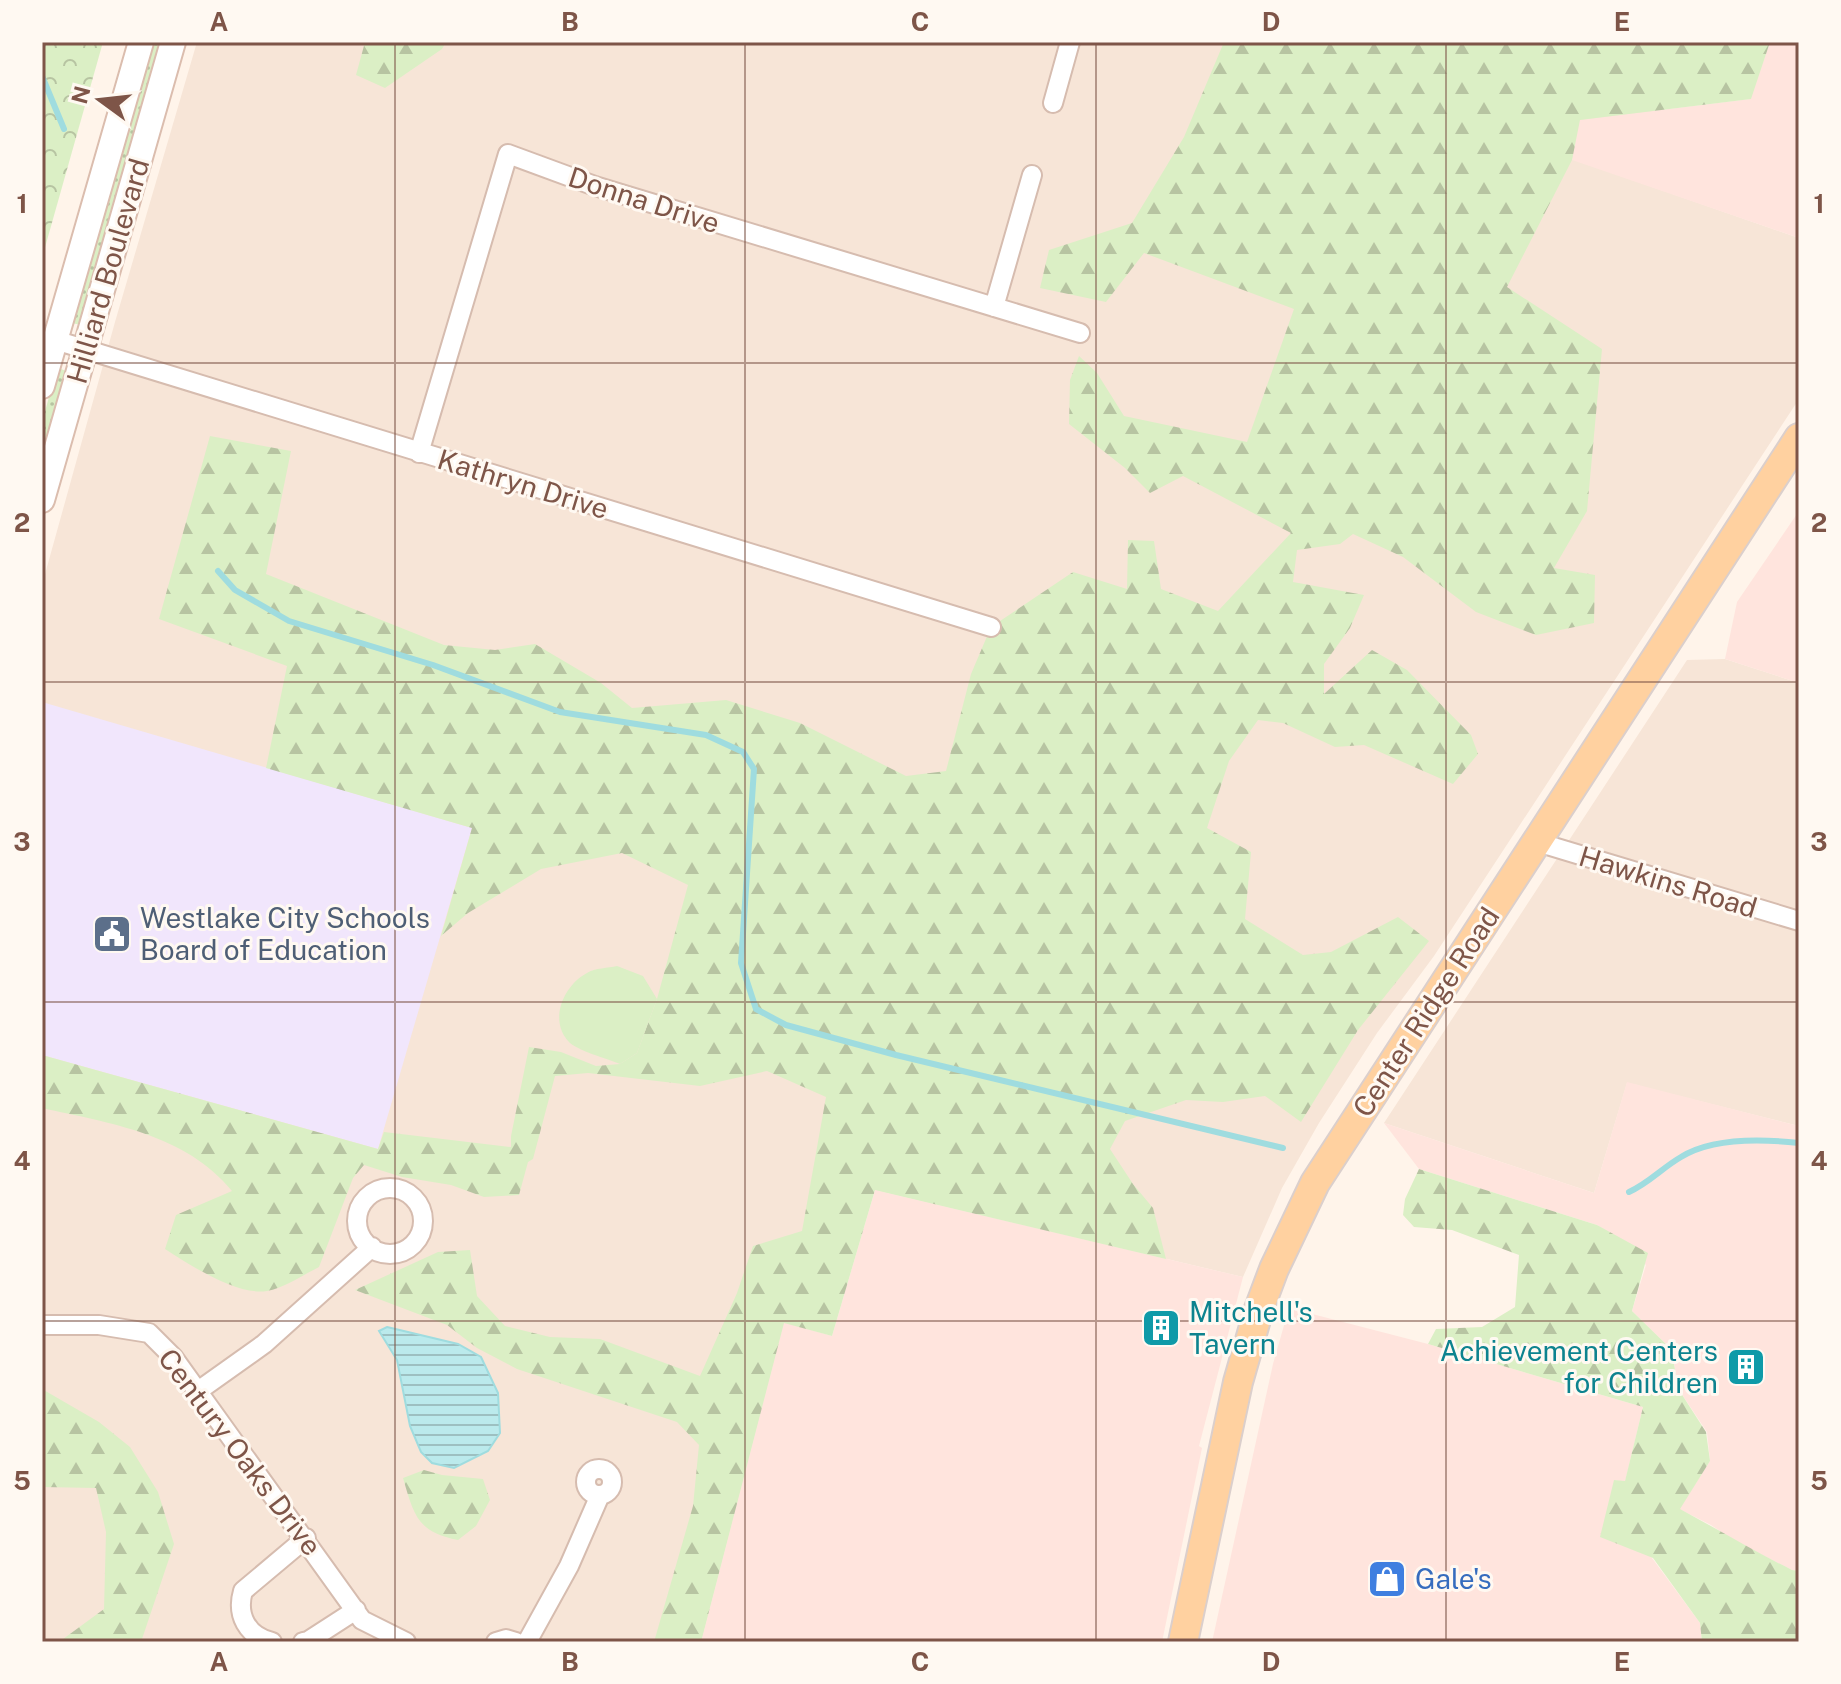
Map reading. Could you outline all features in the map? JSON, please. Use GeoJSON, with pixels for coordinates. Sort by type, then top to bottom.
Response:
{"type":"FeatureCollection","features":[{"type":"Feature","properties":{"kind":"main road","name":"Hilliard Boulevard"},"geometry":{"type":"LineString","coordinates":[[42,386],[141,42]]}},
{"type":"Feature","properties":{"kind":"main road","name":"Hilliard Boulevard"},"geometry":{"type":"LineString","coordinates":[[42,500],[173,42]]}},
{"type":"Feature","properties":{"kind":"main road","name":"Center Ridge Road"},"geometry":{"type":"LineString","coordinates":[[1183,1642],[1238,1382],[1274,1269],[1315,1183],[1799,438]]}},
{"type":"Feature","properties":{"kind":"street"},"geometry":{"type":"LineString","coordinates":[[1053,103],[1070,42]]}},
{"type":"Feature","properties":{"kind":"street","name":"Donna Drive"},"geometry":{"type":"LineString","coordinates":[[419,453],[508,154],[595,186],[1080,333]]}},
{"type":"Feature","properties":{"kind":"street"},"geometry":{"type":"LineString","coordinates":[[994,307],[1032,175]]}},
{"type":"Feature","properties":{"kind":"street","name":"Kathryn Drive"},"geometry":{"type":"LineString","coordinates":[[55,340],[991,627]]}},
{"type":"Feature","properties":{"kind":"street","name":"Hawkins Road"},"geometry":{"type":"LineString","coordinates":[[1537,842],[1799,921]]}},
{"type":"Feature","properties":{"kind":"street"},"geometry":{"type":"LineString","coordinates":[[198,1391],[264,1344],[372,1247]]}},
{"type":"Feature","properties":{"kind":"street","name":"Century Oaks Drive"},"geometry":{"type":"LineString","coordinates":[[42,1325],[99,1325],[149,1333],[173,1357],[362,1620],[406,1642]]}},
{"type":"Feature","properties":{"kind":"street"},"geometry":{"type":"LineString","coordinates":[[527,1642],[569,1566],[600,1495]]}},
{"type":"Feature","properties":{"kind":"street"},"geometry":{"type":"LineString","coordinates":[[272,1642],[255,1635],[247,1627],[241,1615],[243,1591],[306,1538]]}},
{"type":"Feature","properties":{"kind":"street"},"geometry":{"type":"LineString","coordinates":[[303,1642],[356,1610]]}},
{"type":"Feature","properties":{"kind":"street"},"geometry":{"type":"LineString","coordinates":[[496,1642],[506,1639],[516,1642]]}},
{"type":"Feature","properties":{"kind":"shaded area"},"geometry":{"type":"Polygon","coordinates":[[[197,42],[1770,42],[1572,159],[1799,238],[1799,399],[1434,956],[1377,1033],[1319,1123],[1282,1188],[1243,1277],[875,1190],[784,1323],[701,1642],[42,1642],[42,585],[197,42]]]}},
{"type":"Feature","properties":{"kind":"shaded area"},"geometry":{"type":"Polygon","coordinates":[[[1770,42],[1799,42],[1799,238],[1572,160],[1579,120],[1750,99],[1770,42]]]}},
{"type":"Feature","properties":{"kind":"shaded area"},"geometry":{"type":"Polygon","coordinates":[[[1799,511],[1799,683],[1725,659],[1737,602],[1799,511]]]}},
{"type":"Feature","properties":{"kind":"shaded area"},"geometry":{"type":"Polygon","coordinates":[[[1725,659],[1799,683],[1799,1126],[1627,1083],[1594,1193],[1384,1123],[1687,660],[1725,659]]]}},
{"type":"Feature","properties":{"kind":"shaded area"},"geometry":{"type":"Polygon","coordinates":[[[42,702],[472,828],[378,1149],[42,1055],[42,702]]]}},
{"type":"Feature","properties":{"kind":"shaded area"},"geometry":{"type":"Polygon","coordinates":[[[1627,1082],[1799,1126],[1799,1571],[1736,1542],[1679,1509],[1710,1461],[1707,1432],[1679,1390],[1671,1349],[1632,1311],[1646,1265],[1617,1238],[1597,1225],[1419,1169],[1384,1123],[1594,1193],[1627,1082]]]}},
{"type":"Feature","properties":{"kind":"shaded area"},"geometry":{"type":"Polygon","coordinates":[[[875,1190],[1243,1277],[1199,1446],[1202,1448],[1162,1642],[701,1642],[784,1322],[832,1336],[875,1190]]]}},
{"type":"Feature","properties":{"kind":"shaded area"},"geometry":{"type":"Polygon","coordinates":[[[1289,1308],[1428,1344],[1643,1407],[1625,1482],[1614,1480],[1652,1558],[1700,1623],[1702,1642],[1212,1642],[1273,1364],[1289,1308]]]}},
{"type":"Feature","properties":{"kind":"green space"},"geometry":{"type":"Polygon","coordinates":[[[42,42],[103,42],[42,258],[42,42]]]}},
{"type":"Feature","properties":{"kind":"green space"},"geometry":{"type":"Polygon","coordinates":[[[151,42],[163,42],[82,325],[71,323],[151,42]]]}},
{"type":"Feature","properties":{"kind":"green space"},"geometry":{"type":"Polygon","coordinates":[[[365,42],[446,42],[442,49],[385,88],[356,75],[365,42]]]}},
{"type":"Feature","properties":{"kind":"green space"},"geometry":{"type":"Polygon","coordinates":[[[1224,42],[1770,42],[1751,99],[1580,120],[1572,160],[1507,287],[1602,349],[1587,511],[1554,568],[1595,575],[1594,623],[1536,635],[1476,612],[1403,557],[1353,534],[1340,544],[1297,550],[1293,582],[1364,595],[1350,628],[1324,664],[1324,694],[1372,650],[1407,670],[1471,735],[1478,754],[1453,784],[1364,745],[1335,747],[1283,723],[1258,720],[1229,761],[1207,828],[1251,852],[1245,919],[1303,955],[1331,952],[1398,917],[1429,941],[1358,1030],[1301,1122],[1265,1096],[1223,1102],[1186,1100],[1125,1121],[1110,1149],[1153,1208],[1166,1259],[875,1190],[832,1336],[784,1323],[701,1642],[654,1642],[693,1506],[699,1445],[677,1422],[517,1369],[477,1348],[447,1325],[355,1290],[438,1252],[470,1250],[477,1296],[505,1326],[550,1337],[600,1339],[700,1376],[737,1293],[753,1246],[802,1231],[826,1097],[767,1071],[700,1086],[588,1073],[555,1076],[533,1159],[528,1162],[519,1195],[484,1197],[451,1185],[402,1177],[364,1165],[353,1178],[319,1267],[267,1291],[242,1289],[228,1284],[165,1249],[176,1215],[232,1191],[213,1172],[192,1156],[145,1134],[42,1108],[42,1055],[378,1149],[384,1132],[511,1147],[529,1047],[561,1052],[596,1066],[620,1064],[637,1053],[657,999],[688,885],[622,853],[541,869],[468,913],[441,936],[472,828],[266,768],[287,666],[159,619],[210,436],[291,451],[266,574],[444,645],[495,650],[535,644],[601,683],[632,708],[726,700],[800,723],[906,776],[946,771],[971,674],[991,627],[1073,572],[1127,589],[1128,540],[1154,541],[1161,589],[1218,611],[1291,533],[1183,476],[1150,493],[1125,468],[1069,424],[1070,380],[1079,356],[1097,373],[1124,416],[1247,442],[1294,309],[1144,253],[1106,302],[1040,288],[1049,250],[1132,223],[1184,137],[1224,42]]]}},
{"type":"Feature","properties":{"kind":"green space"},"geometry":{"type":"Polygon","coordinates":[[[61,369],[67,375],[42,462],[42,422],[56,372],[61,369]]]}},
{"type":"Feature","properties":{"kind":"green space"},"geometry":{"type":"Polygon","coordinates":[[[617,966],[643,976],[657,999],[637,1053],[620,1064],[569,1042],[563,1033],[559,1014],[566,994],[579,979],[594,970],[617,966]]]}},
{"type":"Feature","properties":{"kind":"green space"},"geometry":{"type":"Polygon","coordinates":[[[1419,1169],[1597,1225],[1648,1253],[1632,1311],[1671,1349],[1679,1390],[1706,1432],[1710,1461],[1680,1509],[1778,1563],[1799,1571],[1799,1642],[1702,1642],[1700,1623],[1653,1558],[1600,1537],[1614,1480],[1625,1481],[1643,1407],[1428,1344],[1436,1329],[1482,1327],[1515,1307],[1519,1255],[1452,1230],[1414,1227],[1403,1215],[1405,1199],[1419,1169]]]}},
{"type":"Feature","properties":{"kind":"green space"},"geometry":{"type":"Polygon","coordinates":[[[42,1389],[99,1422],[130,1447],[158,1492],[174,1544],[141,1642],[59,1642],[104,1609],[106,1532],[96,1488],[42,1487],[42,1389]]]}},
{"type":"Feature","properties":{"kind":"green space"},"geometry":{"type":"Polygon","coordinates":[[[424,1470],[483,1479],[490,1500],[476,1526],[458,1540],[425,1527],[414,1512],[403,1478],[424,1470]]]}},
{"type":"Feature","properties":{"kind":"water"},"geometry":{"type":"Polygon","coordinates":[[[387,1327],[458,1344],[481,1357],[498,1393],[500,1433],[488,1451],[454,1468],[432,1463],[421,1452],[410,1426],[397,1360],[379,1331],[387,1327]]]}},
{"type":"Feature","properties":{"kind":"waterway"},"geometry":{"type":"LineString","coordinates":[[42,76],[64,129]]}},
{"type":"Feature","properties":{"kind":"waterway"},"geometry":{"type":"LineString","coordinates":[[218,571],[235,590],[289,621],[433,665],[560,712],[706,735],[743,752],[754,769],[741,963],[756,1009],[786,1025],[896,1055],[1283,1148]]}},
{"type":"Feature","properties":{"kind":"waterway"},"geometry":{"type":"LineString","coordinates":[[1629,1192],[1694,1150],[1754,1140],[1799,1143]]}},
{"type":"Feature","properties":{"kind":"place","name":"Westlake City Schools Board of Education"},"geometry":{"type":"Point","coordinates":[112,934]}},
{"type":"Feature","properties":{"kind":"place","name":"Mitchell's Tavern"},"geometry":{"type":"Point","coordinates":[1161,1328]}},
{"type":"Feature","properties":{"kind":"place","name":"Achievement Centers for Children"},"geometry":{"type":"Point","coordinates":[1746,1367]}},
{"type":"Feature","properties":{"kind":"place","name":"Gale's"},"geometry":{"type":"Point","coordinates":[1387,1579]}}]}
